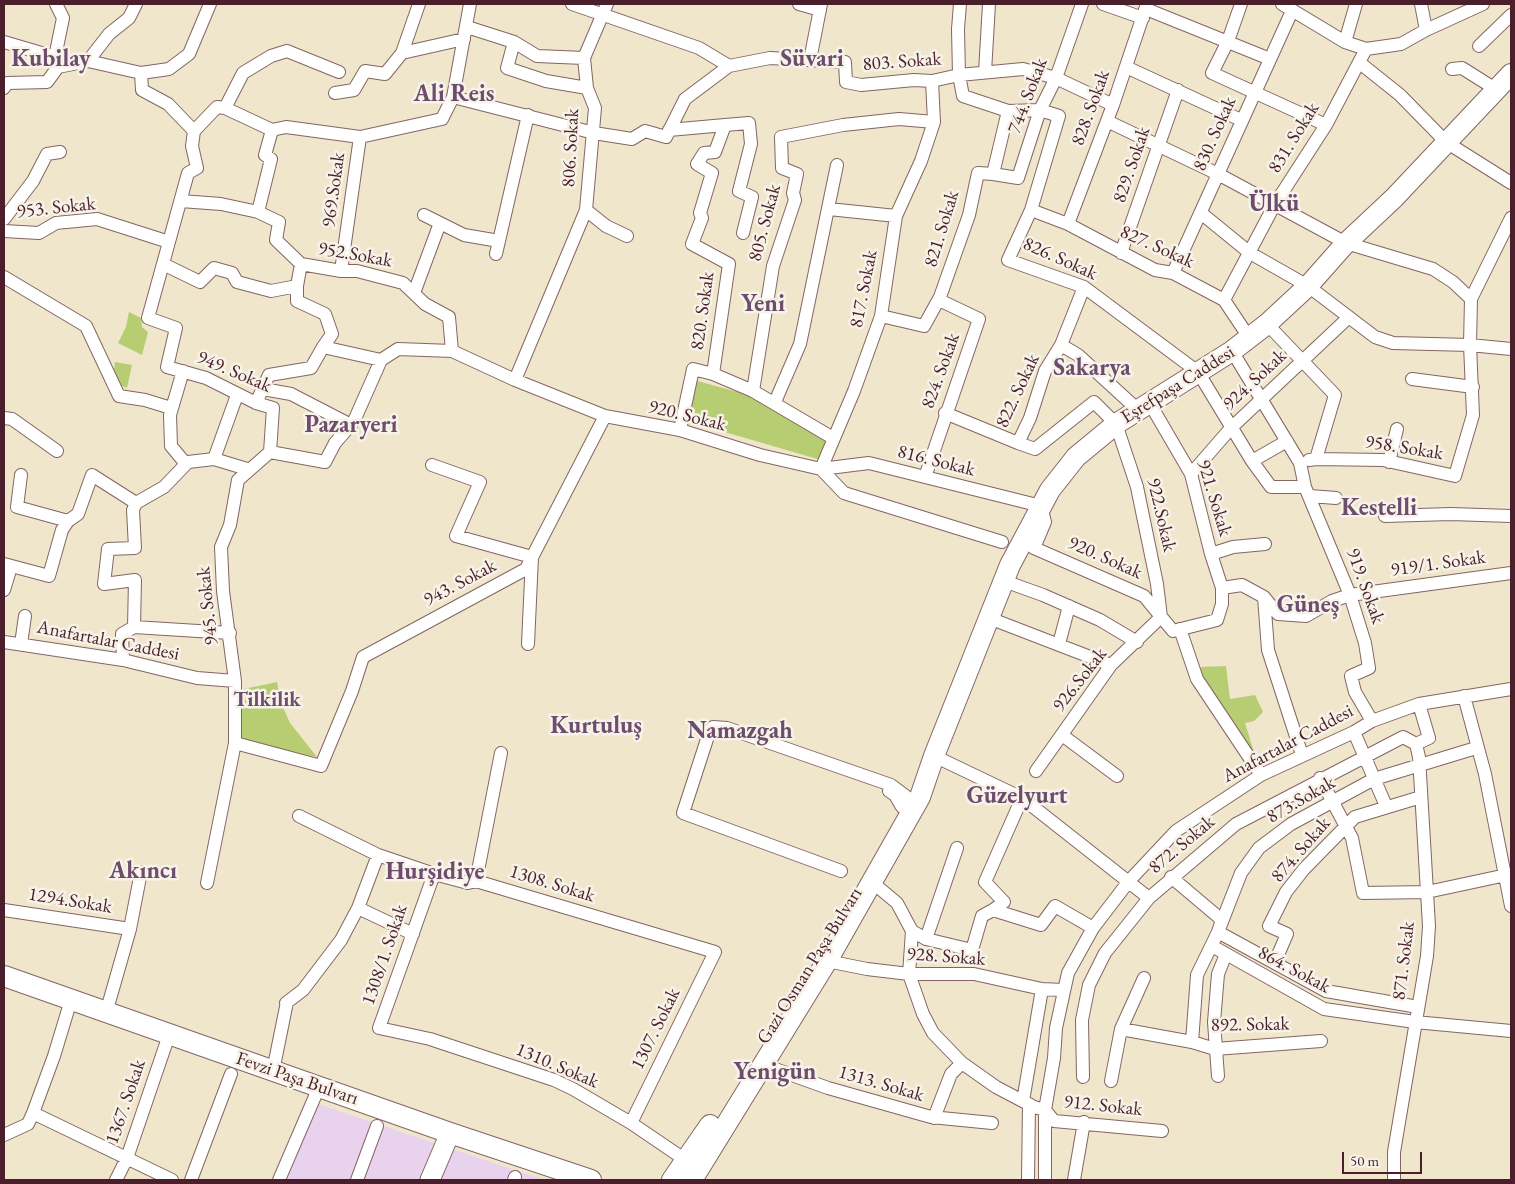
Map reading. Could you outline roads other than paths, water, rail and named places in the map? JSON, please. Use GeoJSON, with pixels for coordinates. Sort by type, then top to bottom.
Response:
{"type":"FeatureCollection","features":[{"type":"Feature","properties":{"kind":"main road","name":"Eşrefpaşa Caddesi"},"geometry":{"type":"LineString","coordinates":[[907,797],[934,756],[1007,573],[1028,543],[1041,506],[1076,457],[1116,424],[1250,339],[1308,286],[1346,243],[1394,198],[1511,74]]}},
{"type":"Feature","properties":{"kind":"main road","name":"Gazi Osman Paşa Bulvarı"},"geometry":{"type":"LineString","coordinates":[[692,1180],[828,961],[872,882],[907,797]]}},
{"type":"Feature","properties":{"kind":"main road","name":"Gazi Osman Paşa Bulvarı"},"geometry":{"type":"LineString","coordinates":[[672,1180],[687,1161],[803,979],[867,874],[907,797]]}},
{"type":"Feature","properties":{"kind":"main road","name":"Fevzi Paşa Bulvarı"},"geometry":{"type":"LineString","coordinates":[[4,976],[450,1133],[591,1180]]}},
{"type":"Feature","properties":{"kind":"street"},"geometry":{"type":"LineString","coordinates":[[4,88],[7,83],[47,82],[56,62],[63,18],[56,4]]}},
{"type":"Feature","properties":{"kind":"street"},"geometry":{"type":"LineString","coordinates":[[88,61],[109,34],[129,18],[136,4]]}},
{"type":"Feature","properties":{"kind":"street"},"geometry":{"type":"LineString","coordinates":[[4,42],[56,62],[88,61],[141,73],[169,69],[189,54],[210,4]]}},
{"type":"Feature","properties":{"kind":"street"},"geometry":{"type":"LineString","coordinates":[[335,93],[354,90],[365,70],[385,74],[402,53],[419,4]]}},
{"type":"Feature","properties":{"kind":"street","name":"969.Sokak"},"geometry":{"type":"LineString","coordinates":[[341,271],[360,137],[442,119],[453,97],[470,4]]}},
{"type":"Feature","properties":{"kind":"street"},"geometry":{"type":"LineString","coordinates":[[572,4],[605,9],[700,48],[729,66]]}},
{"type":"Feature","properties":{"kind":"street"},"geometry":{"type":"LineString","coordinates":[[799,4],[820,7],[810,60]]}},
{"type":"Feature","properties":{"kind":"street"},"geometry":{"type":"LineString","coordinates":[[960,4],[958,29],[959,75],[964,96],[1008,111],[1040,110]]}},
{"type":"Feature","properties":{"kind":"street"},"geometry":{"type":"LineString","coordinates":[[985,72],[989,4]]}},
{"type":"Feature","properties":{"kind":"street","name":"744. Sokak"},"geometry":{"type":"LineString","coordinates":[[993,174],[1018,178],[1040,110],[1056,78],[1082,4]]}},
{"type":"Feature","properties":{"kind":"street"},"geometry":{"type":"LineString","coordinates":[[1103,4],[1146,10],[1270,58]]}},
{"type":"Feature","properties":{"kind":"street"},"geometry":{"type":"LineString","coordinates":[[1241,4],[1228,41],[1212,73],[1326,125]]}},
{"type":"Feature","properties":{"kind":"street"},"geometry":{"type":"LineString","coordinates":[[1346,42],[1356,4]]}},
{"type":"Feature","properties":{"kind":"street"},"geometry":{"type":"LineString","coordinates":[[1421,4],[1426,30]]}},
{"type":"Feature","properties":{"kind":"street"},"geometry":{"type":"LineString","coordinates":[[1287,8],[1346,42],[1366,49],[1401,44],[1426,30],[1483,4]]}},
{"type":"Feature","properties":{"kind":"street","name":"830. Sokak"},"geometry":{"type":"LineString","coordinates":[[1173,273],[1270,58],[1287,8]]}},
{"type":"Feature","properties":{"kind":"street","name":"806. Sokak"},"geometry":{"type":"LineString","coordinates":[[515,380],[586,210],[594,133],[594,108],[587,88],[584,58],[605,9]]}},
{"type":"Feature","properties":{"kind":"street","name":"828. Sokak"},"geometry":{"type":"LineString","coordinates":[[1068,224],[1113,105],[1146,10]]}},
{"type":"Feature","properties":{"kind":"street"},"geometry":{"type":"LineString","coordinates":[[1479,46],[1511,15]]}},
{"type":"Feature","properties":{"kind":"street"},"geometry":{"type":"LineString","coordinates":[[402,53],[465,33],[514,42],[537,56],[584,58]]}},
{"type":"Feature","properties":{"kind":"street"},"geometry":{"type":"LineString","coordinates":[[514,42],[507,68],[546,81],[587,88]]}},
{"type":"Feature","properties":{"kind":"street","name":"831. Sokak"},"geometry":{"type":"LineString","coordinates":[[1224,300],[1275,204],[1326,125],[1366,49]]}},
{"type":"Feature","properties":{"kind":"street"},"geometry":{"type":"LineString","coordinates":[[226,108],[243,74],[271,56],[287,51],[339,72]]}},
{"type":"Feature","properties":{"kind":"street","name":"803. Sokak"},"geometry":{"type":"LineString","coordinates":[[669,130],[685,99],[729,66],[770,58],[845,62],[846,82],[861,85],[914,80],[932,82],[959,75],[1023,69],[1056,78],[1113,105]]}},
{"type":"Feature","properties":{"kind":"street"},"geometry":{"type":"LineString","coordinates":[[1360,63],[1400,95],[1446,142],[1511,182]]}},
{"type":"Feature","properties":{"kind":"street"},"geometry":{"type":"LineString","coordinates":[[1126,66],[1241,120]]}},
{"type":"Feature","properties":{"kind":"street"},"geometry":{"type":"LineString","coordinates":[[1452,69],[1462,68],[1497,90]]}},
{"type":"Feature","properties":{"kind":"street"},"geometry":{"type":"LineString","coordinates":[[141,73],[142,90],[168,104],[194,131],[217,107],[226,108],[272,130],[286,127],[360,137]]}},
{"type":"Feature","properties":{"kind":"street","name":"817. Sokak"},"geometry":{"type":"LineString","coordinates":[[821,469],[854,391],[881,316],[896,216],[921,161],[934,122],[932,82]]}},
{"type":"Feature","properties":{"kind":"street","name":"829. Sokak"},"geometry":{"type":"LineString","coordinates":[[1121,252],[1178,90]]}},
{"type":"Feature","properties":{"kind":"street"},"geometry":{"type":"LineString","coordinates":[[453,97],[594,133],[632,139],[645,131],[666,137],[669,130],[749,123],[751,144],[739,192],[752,197],[743,233]]}},
{"type":"Feature","properties":{"kind":"street","name":"826. Sokak"},"geometry":{"type":"LineString","coordinates":[[1040,110],[1059,116],[1031,210],[1008,260],[1084,287],[1198,372],[1252,462],[1271,487],[1308,492]]}},
{"type":"Feature","properties":{"kind":"street"},"geometry":{"type":"LineString","coordinates":[[993,174],[1008,111]]}},
{"type":"Feature","properties":{"kind":"street"},"geometry":{"type":"LineString","coordinates":[[496,254],[528,115]]}},
{"type":"Feature","properties":{"kind":"street","name":"805. Sokak"},"geometry":{"type":"LineString","coordinates":[[754,391],[773,266],[795,200],[793,193],[798,174],[782,168],[781,137],[843,125],[899,119],[934,122]]}},
{"type":"Feature","properties":{"kind":"street"},"geometry":{"type":"LineString","coordinates":[[1107,121],[1159,144],[1218,174],[1346,243],[1433,269],[1452,282],[1471,299]]}},
{"type":"Feature","properties":{"kind":"street","name":"820. Sokak"},"geometry":{"type":"LineString","coordinates":[[713,374],[729,264],[692,244],[702,218],[700,213],[712,173],[697,164],[704,153],[715,152],[725,125]]}},
{"type":"Feature","properties":{"kind":"street"},"geometry":{"type":"LineString","coordinates":[[258,212],[271,159],[265,155],[272,130]]}},
{"type":"Feature","properties":{"kind":"street","name":"949. Sokak"},"geometry":{"type":"LineString","coordinates":[[194,131],[192,146],[197,168],[188,173],[148,318],[176,328],[166,367],[206,378],[256,403],[273,408],[270,452]]}},
{"type":"Feature","properties":{"kind":"street"},"geometry":{"type":"LineString","coordinates":[[4,219],[33,181],[47,154],[60,152]]}},
{"type":"Feature","properties":{"kind":"street"},"geometry":{"type":"LineString","coordinates":[[775,402],[800,344],[837,165]]}},
{"type":"Feature","properties":{"kind":"street","name":"821. Sokak"},"geometry":{"type":"LineString","coordinates":[[881,316],[924,326],[939,300],[969,215],[978,173],[993,174]]}},
{"type":"Feature","properties":{"kind":"street","name":"952.Sokak"},"geometry":{"type":"LineString","coordinates":[[181,201],[221,204],[258,212],[278,222],[276,240],[301,264],[341,271],[356,271],[403,282],[425,304],[449,317],[452,351]]}},
{"type":"Feature","properties":{"kind":"street"},"geometry":{"type":"LineString","coordinates":[[829,209],[896,216]]}},
{"type":"Feature","properties":{"kind":"street","name":"806. Sokak"},"geometry":{"type":"LineString","coordinates":[[586,210],[606,226],[627,236]]}},
{"type":"Feature","properties":{"kind":"street","name":"827. Sokak"},"geometry":{"type":"LineString","coordinates":[[1031,210],[1068,224],[1155,270],[1173,273],[1224,300],[1250,339]]}},
{"type":"Feature","properties":{"kind":"street"},"geometry":{"type":"LineString","coordinates":[[1201,213],[1250,253],[1308,286],[1375,337],[1393,343],[1470,345],[1511,349]]}},
{"type":"Feature","properties":{"kind":"street"},"geometry":{"type":"LineString","coordinates":[[424,215],[464,235],[499,240]]}},
{"type":"Feature","properties":{"kind":"street"},"geometry":{"type":"LineString","coordinates":[[1412,379],[1473,387],[1470,345],[1471,299],[1511,218]]}},
{"type":"Feature","properties":{"kind":"street","name":"953. Sokak"},"geometry":{"type":"LineString","coordinates":[[4,231],[39,232],[56,224],[97,219],[169,242]]}},
{"type":"Feature","properties":{"kind":"street"},"geometry":{"type":"LineString","coordinates":[[414,293],[440,223]]}},
{"type":"Feature","properties":{"kind":"street"},"geometry":{"type":"LineString","coordinates":[[163,264],[200,282],[214,268],[232,273],[237,282],[271,291],[297,286]]}},
{"type":"Feature","properties":{"kind":"street"},"geometry":{"type":"LineString","coordinates":[[256,403],[269,375],[311,368],[332,334],[325,314],[297,301],[297,286],[301,264]]}},
{"type":"Feature","properties":{"kind":"street"},"geometry":{"type":"LineString","coordinates":[[4,277],[86,326],[119,396],[145,400],[171,408]]}},
{"type":"Feature","properties":{"kind":"street","name":"822. Sokak"},"geometry":{"type":"LineString","coordinates":[[945,413],[1018,443],[1045,371],[1061,345],[1084,287]]}},
{"type":"Feature","properties":{"kind":"street","name":"824. Sokak"},"geometry":{"type":"LineString","coordinates":[[925,477],[945,413],[979,319],[939,300]]}},
{"type":"Feature","properties":{"kind":"street","name":"924. Sokak"},"geometry":{"type":"LineString","coordinates":[[1191,474],[1232,428],[1263,401],[1349,317]]}},
{"type":"Feature","properties":{"kind":"street"},"geometry":{"type":"LineString","coordinates":[[1267,324],[1334,396],[1316,459]]}},
{"type":"Feature","properties":{"kind":"street","name":"921. Sokak"},"geometry":{"type":"LineString","coordinates":[[1061,345],[1078,355],[1143,406],[1191,474],[1211,554],[1222,588]]}},
{"type":"Feature","properties":{"kind":"street"},"geometry":{"type":"LineString","coordinates":[[323,347],[381,360]]}},
{"type":"Feature","properties":{"kind":"street"},"geometry":{"type":"LineString","coordinates":[[270,452],[325,462],[335,444],[351,425],[381,360],[398,349],[452,351],[515,380],[605,416]]}},
{"type":"Feature","properties":{"kind":"street","name":"919. Sokak"},"geometry":{"type":"LineString","coordinates":[[1232,351],[1300,463],[1308,492],[1350,595],[1365,644],[1369,668],[1351,676],[1355,692],[1372,721]]}},
{"type":"Feature","properties":{"kind":"street"},"geometry":{"type":"LineString","coordinates":[[680,430],[693,369],[713,374],[754,391],[833,438]]}},
{"type":"Feature","properties":{"kind":"street"},"geometry":{"type":"LineString","coordinates":[[183,371],[171,408],[171,446],[186,464]]}},
{"type":"Feature","properties":{"kind":"street","name":"958. Sokak"},"geometry":{"type":"LineString","coordinates":[[1300,463],[1316,459],[1389,462],[1455,476],[1473,415],[1473,387]]}},
{"type":"Feature","properties":{"kind":"street"},"geometry":{"type":"LineString","coordinates":[[262,390],[291,394],[351,425]]}},
{"type":"Feature","properties":{"kind":"street"},"geometry":{"type":"LineString","coordinates":[[214,459],[237,394]]}},
{"type":"Feature","properties":{"kind":"street"},"geometry":{"type":"LineString","coordinates":[[1018,443],[1036,448],[1094,402],[1116,424]]}},
{"type":"Feature","properties":{"kind":"street","name":"920. Sokak"},"geometry":{"type":"LineString","coordinates":[[605,416],[680,430],[760,455],[821,469]]}},
{"type":"Feature","properties":{"kind":"street","name":"943. Sokak"},"geometry":{"type":"LineString","coordinates":[[235,744],[321,766],[352,691],[363,657],[526,569],[605,416]]}},
{"type":"Feature","properties":{"kind":"street"},"geometry":{"type":"LineString","coordinates":[[4,418],[12,419],[57,451]]}},
{"type":"Feature","properties":{"kind":"street","name":"922.Sokak"},"geometry":{"type":"LineString","coordinates":[[1116,424],[1137,487],[1157,584],[1161,617]]}},
{"type":"Feature","properties":{"kind":"street"},"geometry":{"type":"LineString","coordinates":[[1389,462],[1398,429]]}},
{"type":"Feature","properties":{"kind":"street"},"geometry":{"type":"LineString","coordinates":[[1252,462],[1287,441]]}},
{"type":"Feature","properties":{"kind":"street","name":"945. Sokak"},"geometry":{"type":"LineString","coordinates":[[208,882],[235,744],[235,681],[224,591],[221,547],[230,525],[238,480],[247,470],[270,452]]}},
{"type":"Feature","properties":{"kind":"street"},"geometry":{"type":"LineString","coordinates":[[134,628],[135,580],[104,584],[108,549],[135,548],[133,510],[136,502],[164,487],[188,462],[214,459],[247,470]]}},
{"type":"Feature","properties":{"kind":"street","name":"816. Sokak"},"geometry":{"type":"LineString","coordinates":[[821,469],[869,463],[1041,506]]}},
{"type":"Feature","properties":{"kind":"street"},"geometry":{"type":"LineString","coordinates":[[432,465],[480,482],[456,536],[532,557],[528,644]]}},
{"type":"Feature","properties":{"kind":"street"},"geometry":{"type":"LineString","coordinates":[[821,469],[844,493],[1002,542]]}},
{"type":"Feature","properties":{"kind":"street"},"geometry":{"type":"LineString","coordinates":[[21,475],[17,508],[68,521]]}},
{"type":"Feature","properties":{"kind":"street"},"geometry":{"type":"LineString","coordinates":[[4,590],[7,566],[49,576],[62,530],[68,521],[78,514],[92,475],[136,502]]}},
{"type":"Feature","properties":{"kind":"street"},"geometry":{"type":"LineString","coordinates":[[1308,492],[1336,498]]}},
{"type":"Feature","properties":{"kind":"street"},"geometry":{"type":"LineString","coordinates":[[1385,516],[1451,514],[1511,516]]}},
{"type":"Feature","properties":{"kind":"street","name":"920. Sokak"},"geometry":{"type":"LineString","coordinates":[[1028,543],[1144,596],[1173,631],[1180,629]]}},
{"type":"Feature","properties":{"kind":"street","name":"921. Sokak"},"geometry":{"type":"LineString","coordinates":[[1211,554],[1232,547],[1265,544]]}},
{"type":"Feature","properties":{"kind":"street"},"geometry":{"type":"LineString","coordinates":[[1007,573],[1100,620],[1137,642]]}},
{"type":"Feature","properties":{"kind":"street","name":"919/1. Sokak"},"geometry":{"type":"LineString","coordinates":[[1264,597],[1278,614],[1306,616],[1332,601],[1350,595],[1511,573]]}},
{"type":"Feature","properties":{"kind":"street"},"geometry":{"type":"LineString","coordinates":[[1261,774],[1197,680],[1180,629],[1217,620],[1222,604],[1222,588],[1242,585],[1264,597],[1268,650],[1302,755]]}},
{"type":"Feature","properties":{"kind":"street"},"geometry":{"type":"LineString","coordinates":[[1059,644],[1070,606]]}},
{"type":"Feature","properties":{"kind":"street"},"geometry":{"type":"LineString","coordinates":[[21,644],[25,616]]}},
{"type":"Feature","properties":{"kind":"street","name":"926.Sokak"},"geometry":{"type":"LineString","coordinates":[[1036,771],[1112,665],[1161,617]]}},
{"type":"Feature","properties":{"kind":"street"},"geometry":{"type":"LineString","coordinates":[[989,618],[1112,665]]}},
{"type":"Feature","properties":{"kind":"street"},"geometry":{"type":"LineString","coordinates":[[122,660],[122,634],[134,628],[230,633]]}},
{"type":"Feature","properties":{"kind":"street","name":"Anafartalar Caddesi"},"geometry":{"type":"LineString","coordinates":[[4,642],[122,660],[198,678],[235,681]]}},
{"type":"Feature","properties":{"kind":"street","name":"Anafartalar Caddesi"},"geometry":{"type":"LineString","coordinates":[[1045,1180],[1045,1110],[1063,990],[1068,973],[1093,928],[1129,881],[1176,831],[1261,774],[1354,732],[1372,721],[1419,704],[1511,689]]}},
{"type":"Feature","properties":{"kind":"street"},"geometry":{"type":"LineString","coordinates":[[1464,696],[1476,748],[1485,774],[1508,874],[1511,906]]}},
{"type":"Feature","properties":{"kind":"street"},"geometry":{"type":"LineString","coordinates":[[1416,744],[1429,738],[1419,704]]}},
{"type":"Feature","properties":{"kind":"street"},"geometry":{"type":"LineString","coordinates":[[842,871],[683,813],[710,730],[719,727],[744,734],[891,785],[907,797]]}},
{"type":"Feature","properties":{"kind":"street"},"geometry":{"type":"LineString","coordinates":[[1354,732],[1386,806]]}},
{"type":"Feature","properties":{"kind":"street"},"geometry":{"type":"LineString","coordinates":[[1062,735],[1117,776]]}},
{"type":"Feature","properties":{"kind":"street","name":"872. Sokak"},"geometry":{"type":"LineString","coordinates":[[1083,1078],[1082,1020],[1089,985],[1105,953],[1149,898],[1171,877],[1236,824],[1320,778],[1403,737],[1416,744]]}},
{"type":"Feature","properties":{"kind":"street","name":"871. Sokak"},"geometry":{"type":"LineString","coordinates":[[1394,1180],[1394,1152],[1427,956],[1429,926],[1419,764],[1416,744]]}},
{"type":"Feature","properties":{"kind":"street","name":"873.Sokak"},"geometry":{"type":"LineString","coordinates":[[1192,1042],[1197,975],[1212,946],[1241,873],[1259,848],[1291,824],[1374,779],[1476,748]]}},
{"type":"Feature","properties":{"kind":"street"},"geometry":{"type":"LineString","coordinates":[[476,881],[501,753]]}},
{"type":"Feature","properties":{"kind":"street"},"geometry":{"type":"LineString","coordinates":[[934,756],[1022,798],[1149,898]]}},
{"type":"Feature","properties":{"kind":"street"},"geometry":{"type":"LineString","coordinates":[[1320,778],[1352,838],[1363,893],[1427,892],[1508,874]]}},
{"type":"Feature","properties":{"kind":"street","name":"874. Sokak"},"geometry":{"type":"LineString","coordinates":[[1274,962],[1287,934],[1269,926],[1286,892],[1304,868],[1355,817],[1386,806],[1421,797]]}},
{"type":"Feature","properties":{"kind":"street"},"geometry":{"type":"LineString","coordinates":[[872,882],[897,903],[912,931],[926,939],[972,950],[982,916],[1004,902],[985,882],[1022,798]]}},
{"type":"Feature","properties":{"kind":"street","name":"1308. Sokak"},"geometry":{"type":"LineString","coordinates":[[299,816],[378,854],[434,874],[468,883],[476,881],[715,952]]}},
{"type":"Feature","properties":{"kind":"street"},"geometry":{"type":"LineString","coordinates":[[926,939],[957,848]]}},
{"type":"Feature","properties":{"kind":"street"},"geometry":{"type":"LineString","coordinates":[[273,1071],[286,1002],[303,990],[330,958],[358,908],[378,854]]}},
{"type":"Feature","properties":{"kind":"street"},"geometry":{"type":"LineString","coordinates":[[106,1013],[130,929],[141,872]]}},
{"type":"Feature","properties":{"kind":"street","name":"1308/1. Sokak"},"geometry":{"type":"LineString","coordinates":[[430,1039],[379,1028],[434,874]]}},
{"type":"Feature","properties":{"kind":"street"},"geometry":{"type":"LineString","coordinates":[[1171,877],[1222,920],[1218,932],[1326,991],[1418,1007]]}},
{"type":"Feature","properties":{"kind":"street"},"geometry":{"type":"LineString","coordinates":[[993,910],[1040,925],[1055,906],[1093,928]]}},
{"type":"Feature","properties":{"kind":"street"},"geometry":{"type":"LineString","coordinates":[[358,908],[412,934]]}},
{"type":"Feature","properties":{"kind":"street","name":"1294.Sokak"},"geometry":{"type":"LineString","coordinates":[[4,910],[130,929]]}},
{"type":"Feature","properties":{"kind":"street"},"geometry":{"type":"LineString","coordinates":[[912,931],[909,974],[923,1014],[933,1033],[962,1063],[996,1087],[1045,1110]]}},
{"type":"Feature","properties":{"kind":"street","name":"864. Sokak"},"geometry":{"type":"LineString","coordinates":[[1212,946],[1324,1009],[1415,1022],[1511,1031]]}},
{"type":"Feature","properties":{"kind":"street","name":"1307. Sokak"},"geometry":{"type":"LineString","coordinates":[[631,1123],[715,952]]}},
{"type":"Feature","properties":{"kind":"street"},"geometry":{"type":"LineString","coordinates":[[1218,1076],[1214,1022],[1218,974],[1226,954]]}},
{"type":"Feature","properties":{"kind":"street","name":"928. Sokak"},"geometry":{"type":"LineString","coordinates":[[828,961],[867,969],[909,974],[974,974],[1042,989],[1063,990]]}},
{"type":"Feature","properties":{"kind":"street"},"geometry":{"type":"LineString","coordinates":[[1111,1081],[1121,1029],[1144,978]]}},
{"type":"Feature","properties":{"kind":"street"},"geometry":{"type":"LineString","coordinates":[[1028,1180],[1026,1102],[1042,989]]}},
{"type":"Feature","properties":{"kind":"street"},"geometry":{"type":"LineString","coordinates":[[4,1134],[28,1124],[54,1056],[71,1000]]}},
{"type":"Feature","properties":{"kind":"street","name":"892. Sokak"},"geometry":{"type":"LineString","coordinates":[[1121,1029],[1192,1042],[1215,1049],[1321,1041]]}},
{"type":"Feature","properties":{"kind":"street","name":"1367. Sokak"},"geometry":{"type":"LineString","coordinates":[[116,1180],[127,1158],[169,1035]]}},
{"type":"Feature","properties":{"kind":"street","name":"1310. Sokak"},"geometry":{"type":"LineString","coordinates":[[430,1039],[554,1080],[573,1089],[631,1123],[687,1161]]}},
{"type":"Feature","properties":{"kind":"street"},"geometry":{"type":"LineString","coordinates":[[934,1118],[951,1074],[962,1063]]}},
{"type":"Feature","properties":{"kind":"street","name":"1313. Sokak"},"geometry":{"type":"LineString","coordinates":[[764,1065],[828,1088],[934,1118],[992,1123]]}},
{"type":"Feature","properties":{"kind":"street"},"geometry":{"type":"LineString","coordinates":[[191,1180],[231,1074]]}},
{"type":"Feature","properties":{"kind":"street"},"geometry":{"type":"LineString","coordinates":[[279,1180],[319,1086]]}},
{"type":"Feature","properties":{"kind":"street","name":"912. Sokak"},"geometry":{"type":"LineString","coordinates":[[1045,1110],[1054,1121],[1084,1122],[1162,1131]]}},
{"type":"Feature","properties":{"kind":"street"},"geometry":{"type":"LineString","coordinates":[[33,1113],[172,1180]]}},
{"type":"Feature","properties":{"kind":"street"},"geometry":{"type":"LineString","coordinates":[[1074,1180],[1084,1122]]}},
{"type":"Feature","properties":{"kind":"street"},"geometry":{"type":"LineString","coordinates":[[357,1180],[377,1126]]}},
{"type":"Feature","properties":{"kind":"street"},"geometry":{"type":"LineString","coordinates":[[430,1180],[450,1133]]}},
{"type":"Feature","properties":{"kind":"district","name":"Kubilay"},"geometry":{"type":"Point","coordinates":[51,59]}},
{"type":"Feature","properties":{"kind":"district","name":"Süvari"},"geometry":{"type":"Point","coordinates":[812,59]}},
{"type":"Feature","properties":{"kind":"district","name":"Ali Reis"},"geometry":{"type":"Point","coordinates":[454,94]}},
{"type":"Feature","properties":{"kind":"district","name":"Ülkü"},"geometry":{"type":"Point","coordinates":[1274,204]}},
{"type":"Feature","properties":{"kind":"district","name":"Yeni"},"geometry":{"type":"Point","coordinates":[763,304]}},
{"type":"Feature","properties":{"kind":"district","name":"Sakarya"},"geometry":{"type":"Point","coordinates":[1092,368]}},
{"type":"Feature","properties":{"kind":"district","name":"Pazaryeri"},"geometry":{"type":"Point","coordinates":[351,425]}},
{"type":"Feature","properties":{"kind":"district","name":"Kestelli"},"geometry":{"type":"Point","coordinates":[1379,508]}},
{"type":"Feature","properties":{"kind":"district","name":"Güneş"},"geometry":{"type":"Point","coordinates":[1308,605]}},
{"type":"Feature","properties":{"kind":"district","name":"Tilkilik"},"geometry":{"type":"Point","coordinates":[267,700]}},
{"type":"Feature","properties":{"kind":"district","name":"Kurtuluş"},"geometry":{"type":"Point","coordinates":[596,726]}},
{"type":"Feature","properties":{"kind":"district","name":"Namazgah"},"geometry":{"type":"Point","coordinates":[740,731]}},
{"type":"Feature","properties":{"kind":"district","name":"Güzelyurt"},"geometry":{"type":"Point","coordinates":[1017,796]}},
{"type":"Feature","properties":{"kind":"district","name":"Akıncı"},"geometry":{"type":"Point","coordinates":[143,871]}},
{"type":"Feature","properties":{"kind":"district","name":"Hurşidiye"},"geometry":{"type":"Point","coordinates":[435,872]}},
{"type":"Feature","properties":{"kind":"district","name":"Yenigün"},"geometry":{"type":"Point","coordinates":[775,1072]}}]}
